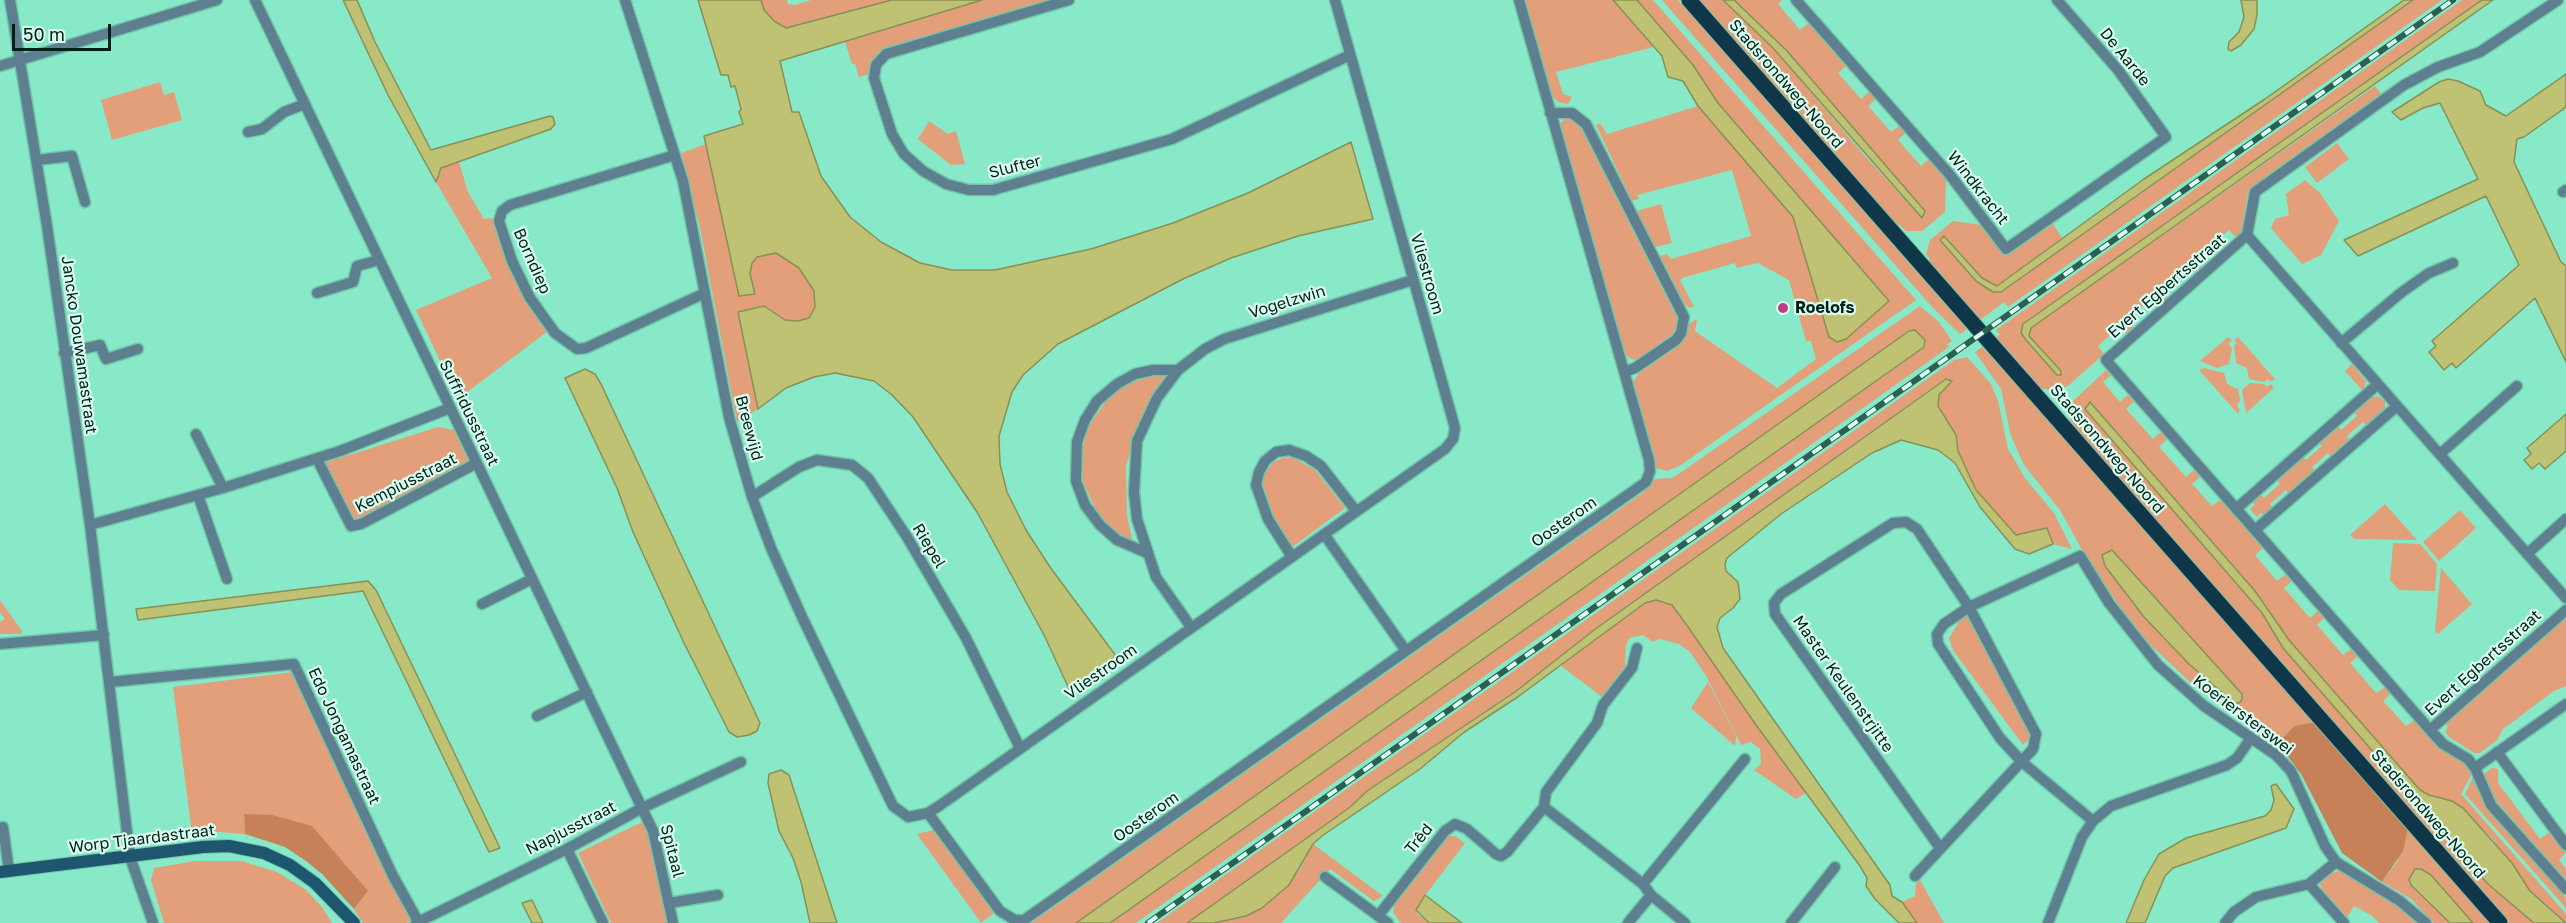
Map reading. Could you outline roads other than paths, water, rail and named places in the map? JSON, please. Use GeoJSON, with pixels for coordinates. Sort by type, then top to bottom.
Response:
{"type":"FeatureCollection","features":[{"type":"Feature","properties":{"kind":"main road","name":"Stadsrondweg-Noord"},"geometry":{"type":"LineString","coordinates":[[1689,0],[2499,922]]}},
{"type":"Feature","properties":{"kind":"main road","name":"Worp Tjaardastraat"},"geometry":{"type":"LineString","coordinates":[[4,872],[230,846],[264,853],[290,865],[315,883],[354,923]]}},
{"type":"Feature","properties":{"kind":"main road","name":"Worp Tjaardastraat"},"geometry":{"type":"LineString","coordinates":[[333,904],[342,923]]}},
{"type":"Feature","properties":{"kind":"street","name":"Jancko Douwamastraat"},"geometry":{"type":"LineString","coordinates":[[10,0],[37,160],[90,525],[130,856],[153,923]]}},
{"type":"Feature","properties":{"kind":"street"},"geometry":{"type":"LineString","coordinates":[[0,66],[217,0]]}},
{"type":"Feature","properties":{"kind":"street","name":"Suffridusstraat"},"geometry":{"type":"LineString","coordinates":[[255,0],[642,808]]}},
{"type":"Feature","properties":{"kind":"street","name":"Breewijd"},"geometry":{"type":"LineString","coordinates":[[625,0],[683,181],[729,417],[752,497],[771,548],[893,806],[908,817],[928,813]]}},
{"type":"Feature","properties":{"kind":"street","name":"Slufter"},"geometry":{"type":"LineString","coordinates":[[1069,0],[886,54],[876,65],[874,78],[892,134],[904,154],[923,171],[946,184],[969,190],[993,190],[1172,139],[1350,55]]}},
{"type":"Feature","properties":{"kind":"street","name":"Vliestroom"},"geometry":{"type":"LineString","coordinates":[[928,813],[1445,448],[1453,439],[1455,428],[1335,0]]}},
{"type":"Feature","properties":{"kind":"street","name":"Oosterom"},"geometry":{"type":"LineString","coordinates":[[928,813],[1000,911],[1015,921],[1024,920],[1646,482],[1650,471],[1649,460],[1519,0]]}},
{"type":"Feature","properties":{"kind":"street","name":"Windkracht"},"geometry":{"type":"LineString","coordinates":[[1796,0],[1950,176],[2006,249],[2166,137]]}},
{"type":"Feature","properties":{"kind":"street","name":"De Aarde"},"geometry":{"type":"LineString","coordinates":[[2056,0],[2118,70],[2166,137]]}},
{"type":"Feature","properties":{"kind":"street"},"geometry":{"type":"LineString","coordinates":[[2247,236],[2255,192],[2419,76],[2480,52],[2558,0]]}},
{"type":"Feature","properties":{"kind":"street"},"geometry":{"type":"LineString","coordinates":[[248,132],[262,129],[284,112],[305,104]]}},
{"type":"Feature","properties":{"kind":"street"},"geometry":{"type":"LineString","coordinates":[[1550,112],[1572,113],[1586,124],[1684,317],[1684,325],[1676,340],[1635,368],[1624,372]]}},
{"type":"Feature","properties":{"kind":"street","name":"Borndiep"},"geometry":{"type":"LineString","coordinates":[[675,154],[510,205],[502,211],[499,221],[512,261],[530,298],[555,333],[577,349],[586,348],[705,293]]}},
{"type":"Feature","properties":{"kind":"street"},"geometry":{"type":"LineString","coordinates":[[37,160],[72,156],[85,202]]}},
{"type":"Feature","properties":{"kind":"street","name":"Evert Egbertsstraat"},"geometry":{"type":"LineString","coordinates":[[2566,598],[2247,236],[2106,360],[2430,730],[2566,610]]}},
{"type":"Feature","properties":{"kind":"street"},"geometry":{"type":"LineString","coordinates":[[317,293],[353,282],[357,266],[379,260]]}},
{"type":"Feature","properties":{"kind":"street"},"geometry":{"type":"LineString","coordinates":[[2341,343],[2402,292],[2429,273],[2453,263]]}},
{"type":"Feature","properties":{"kind":"street","name":"Vogelzwin"},"geometry":{"type":"LineString","coordinates":[[1191,627],[1156,577],[1147,553],[1134,492],[1137,441],[1157,398],[1178,370],[1204,349],[1224,339],[1413,280]]}},
{"type":"Feature","properties":{"kind":"street"},"geometry":{"type":"LineString","coordinates":[[64,353],[100,345],[106,359],[138,349]]}},
{"type":"Feature","properties":{"kind":"street"},"geometry":{"type":"LineString","coordinates":[[1147,553],[1117,540],[1100,525],[1085,506],[1076,481],[1077,442],[1085,420],[1097,401],[1117,384],[1135,374],[1153,370],[1178,370]]}},
{"type":"Feature","properties":{"kind":"street"},"geometry":{"type":"LineString","coordinates":[[2236,509],[2378,384]]}},
{"type":"Feature","properties":{"kind":"street"},"geometry":{"type":"LineString","coordinates":[[2440,454],[2517,386]]}},
{"type":"Feature","properties":{"kind":"street"},"geometry":{"type":"LineString","coordinates":[[2255,530],[2397,406]]}},
{"type":"Feature","properties":{"kind":"street"},"geometry":{"type":"LineString","coordinates":[[90,525],[317,459],[450,408]]}},
{"type":"Feature","properties":{"kind":"street"},"geometry":{"type":"LineString","coordinates":[[196,434],[223,488]]}},
{"type":"Feature","properties":{"kind":"street"},"geometry":{"type":"LineString","coordinates":[[1292,556],[1268,519],[1256,484],[1259,472],[1276,452],[1289,450],[1306,456],[1321,466],[1356,511]]}},
{"type":"Feature","properties":{"kind":"street","name":"Kempiusstraat"},"geometry":{"type":"LineString","coordinates":[[317,459],[351,526],[361,524],[477,464]]}},
{"type":"Feature","properties":{"kind":"street","name":"Riepel"},"geometry":{"type":"LineString","coordinates":[[752,497],[799,467],[817,460],[852,465],[868,478],[907,537],[966,638],[1020,748]]}},
{"type":"Feature","properties":{"kind":"street"},"geometry":{"type":"LineString","coordinates":[[198,495],[227,579]]}},
{"type":"Feature","properties":{"kind":"street"},"geometry":{"type":"LineString","coordinates":[[2527,554],[2566,519]]}},
{"type":"Feature","properties":{"kind":"street","name":"Master Keulenstrjitte"},"geometry":{"type":"LineString","coordinates":[[1940,848],[1775,614],[1774,603],[1781,594],[1893,523],[1906,522],[1917,529],[1969,607]]}},
{"type":"Feature","properties":{"kind":"street"},"geometry":{"type":"LineString","coordinates":[[1324,534],[1406,651]]}},
{"type":"Feature","properties":{"kind":"street","name":"Koeriersterswei"},"geometry":{"type":"LineString","coordinates":[[1969,607],[2080,556],[2114,610],[2158,664],[2204,706],[2276,755],[2291,771],[2325,846],[2336,862],[2400,901],[2426,923]]}},
{"type":"Feature","properties":{"kind":"street"},"geometry":{"type":"LineString","coordinates":[[482,604],[532,579]]}},
{"type":"Feature","properties":{"kind":"street"},"geometry":{"type":"LineString","coordinates":[[1915,876],[1940,848],[2022,762],[2034,749],[2036,734],[1969,607],[1944,624],[1937,634],[1938,644],[2000,738],[2022,762],[2093,821]]}},
{"type":"Feature","properties":{"kind":"street"},"geometry":{"type":"LineString","coordinates":[[0,644],[104,635]]}},
{"type":"Feature","properties":{"kind":"street","name":"Trêd"},"geometry":{"type":"LineString","coordinates":[[1378,916],[1445,831],[1455,824],[1467,829],[1502,856],[1544,807],[1546,792],[1597,723],[1603,705],[1632,668],[1637,648]]}},
{"type":"Feature","properties":{"kind":"street","name":"Edo Jongamastraat"},"geometry":{"type":"LineString","coordinates":[[110,682],[294,664],[393,876],[417,922]]}},
{"type":"Feature","properties":{"kind":"street"},"geometry":{"type":"LineString","coordinates":[[537,716],[587,692]]}},
{"type":"Feature","properties":{"kind":"street"},"geometry":{"type":"LineString","coordinates":[[2475,768],[2566,705]]}},
{"type":"Feature","properties":{"kind":"street"},"geometry":{"type":"LineString","coordinates":[[2430,730],[2443,744],[2468,759],[2475,768],[2491,805],[2566,889]]}},
{"type":"Feature","properties":{"kind":"street"},"geometry":{"type":"LineString","coordinates":[[2048,923],[2082,837],[2093,821],[2111,806],[2227,765],[2237,758],[2251,738]]}},
{"type":"Feature","properties":{"kind":"street"},"geometry":{"type":"LineString","coordinates":[[2497,752],[2566,845]]}},
{"type":"Feature","properties":{"kind":"street"},"geometry":{"type":"LineString","coordinates":[[1643,884],[1745,759]]}},
{"type":"Feature","properties":{"kind":"street","name":"Napjusstraat"},"geometry":{"type":"LineString","coordinates":[[417,922],[567,849],[642,808],[741,762]]}},
{"type":"Feature","properties":{"kind":"street"},"geometry":{"type":"LineString","coordinates":[[1544,807],[1643,884],[1651,896],[1685,923]]}},
{"type":"Feature","properties":{"kind":"street","name":"Spitaal"},"geometry":{"type":"LineString","coordinates":[[642,808],[653,831],[673,923]]}},
{"type":"Feature","properties":{"kind":"street","name":"Worp Tjaardastraat"},"geometry":{"type":"LineString","coordinates":[[3,827],[4,872]]}},
{"type":"Feature","properties":{"kind":"street"},"geometry":{"type":"LineString","coordinates":[[567,849],[603,923]]}},
{"type":"Feature","properties":{"kind":"street"},"geometry":{"type":"LineString","coordinates":[[2225,923],[2234,912],[2256,897],[2309,884],[2336,862]]}},
{"type":"Feature","properties":{"kind":"street"},"geometry":{"type":"LineString","coordinates":[[1791,923],[1835,867]]}},
{"type":"Feature","properties":{"kind":"street"},"geometry":{"type":"LineString","coordinates":[[1325,877],[1388,923]]}},
{"type":"Feature","properties":{"kind":"street"},"geometry":{"type":"LineString","coordinates":[[2309,884],[2344,923]]}},
{"type":"Feature","properties":{"kind":"street","name":"Spitaal"},"geometry":{"type":"LineString","coordinates":[[669,903],[718,895]]}},
{"type":"Feature","properties":{"kind":"street"},"geometry":{"type":"LineString","coordinates":[[1628,923],[1651,896]]}},
{"type":"Feature","properties":{"kind":"railway"},"geometry":{"type":"LineString","coordinates":[[1148,923],[2453,0]]}},
{"type":"Feature","properties":{"kind":"place","name":"Roelofs"},"geometry":{"type":"Point","coordinates":[1783,308]}}]}
